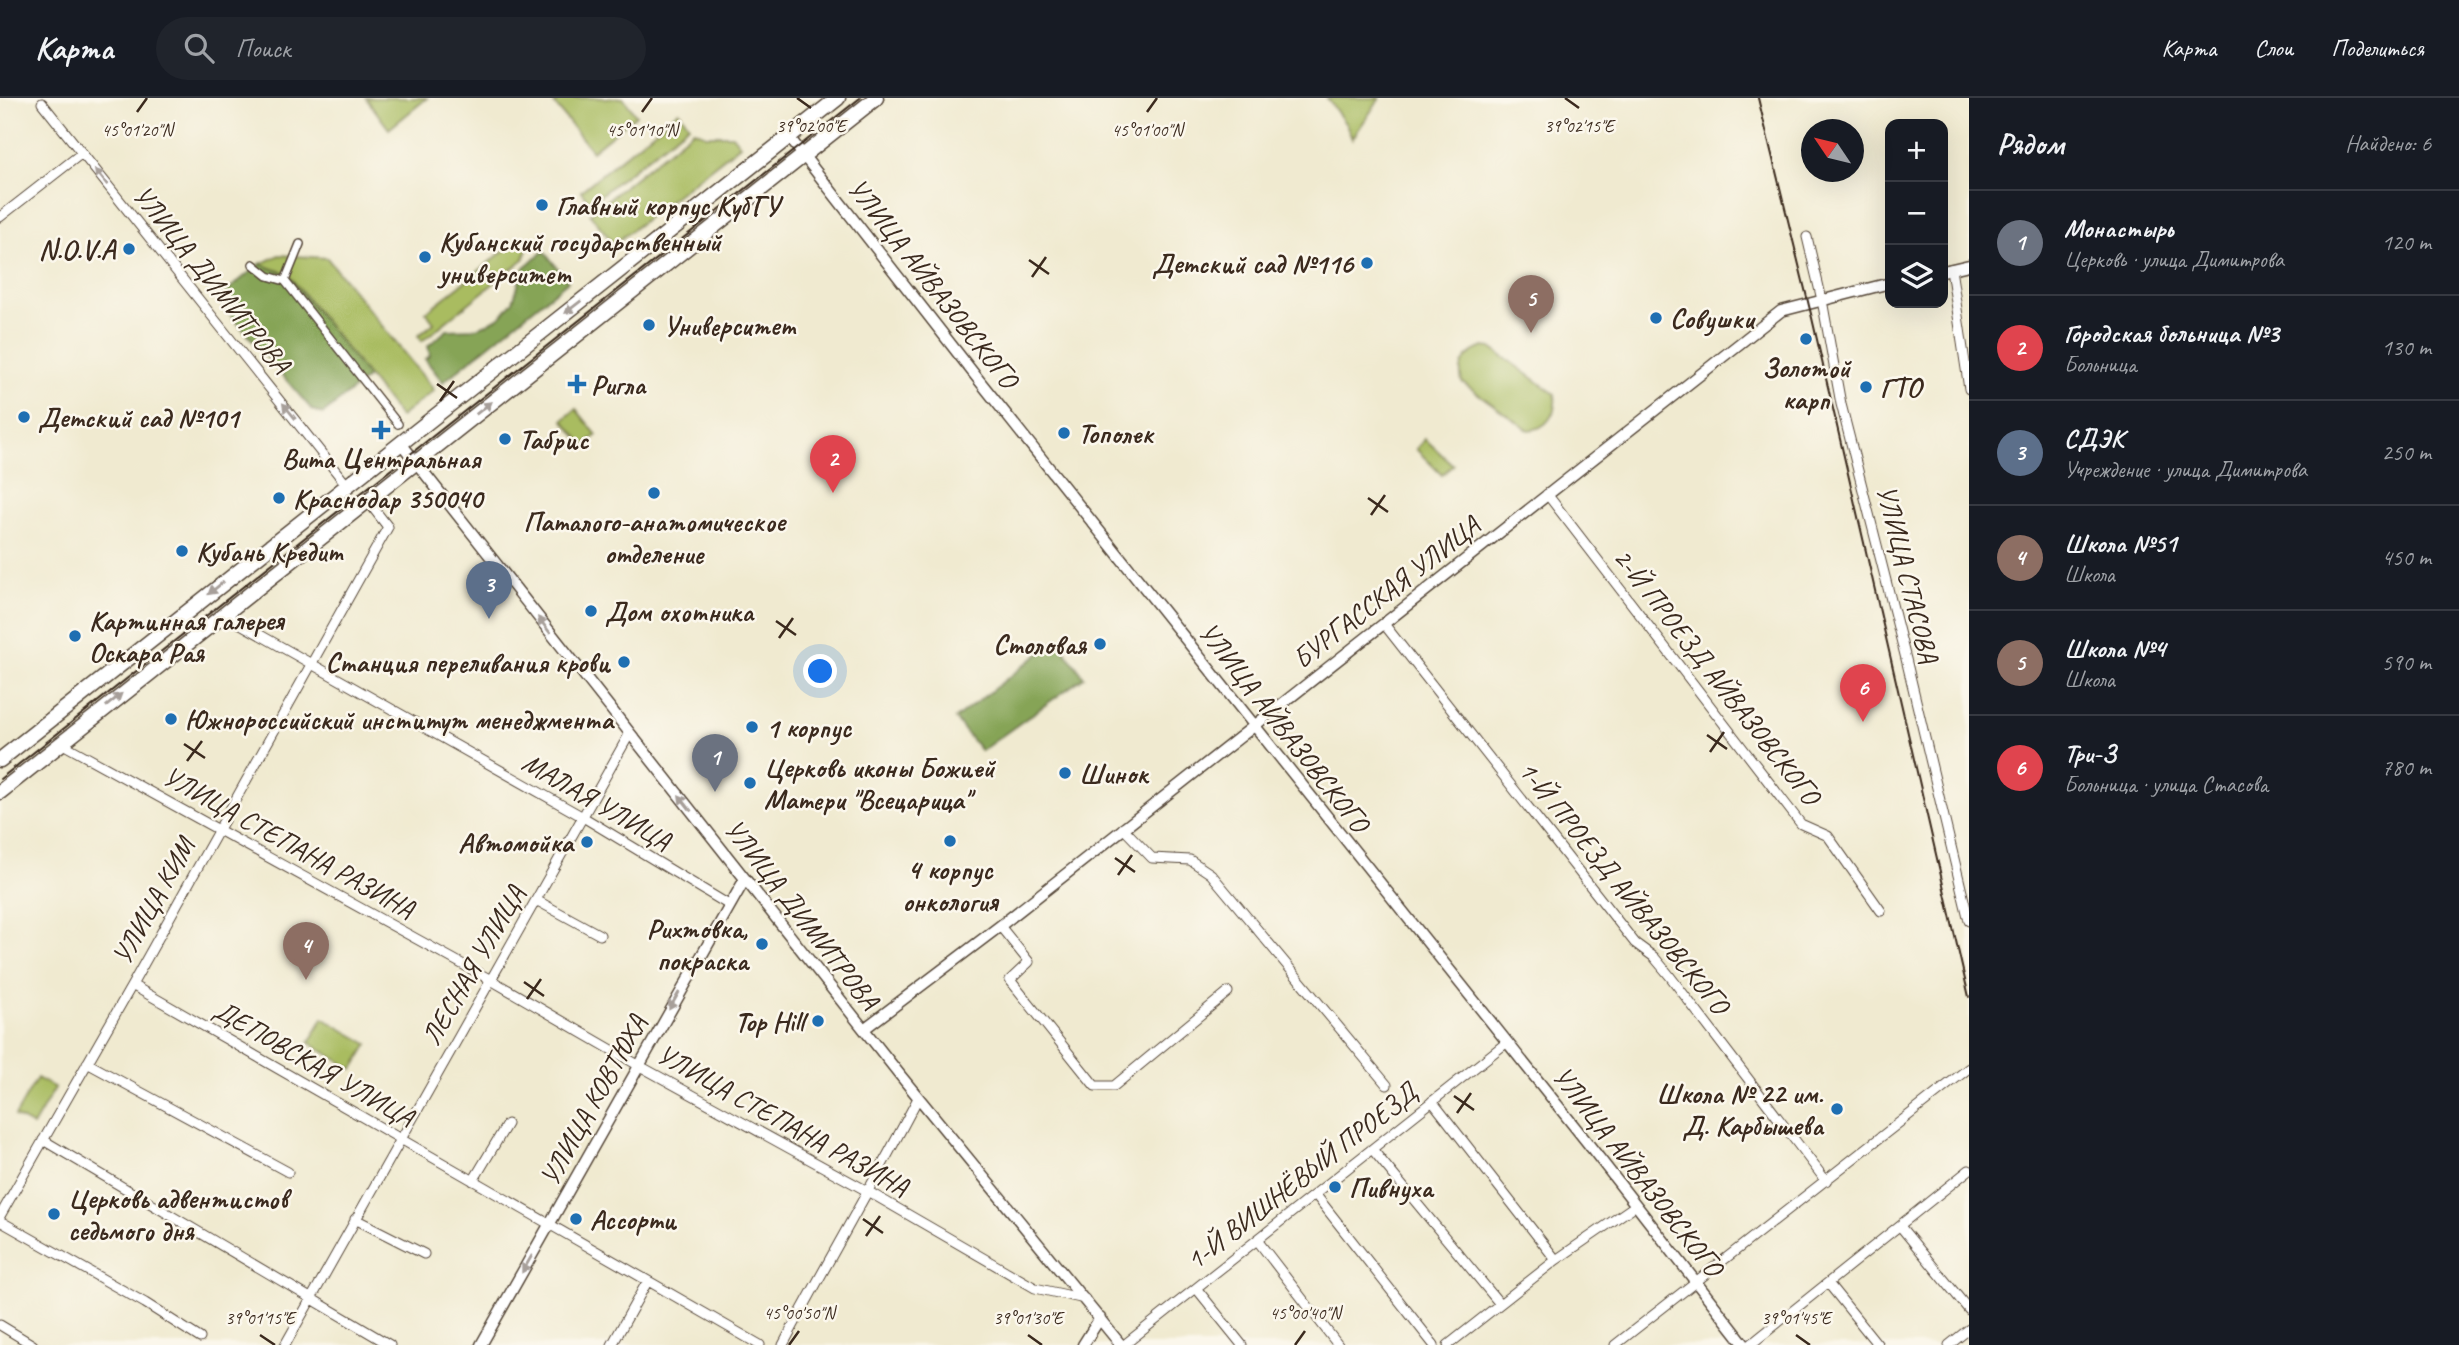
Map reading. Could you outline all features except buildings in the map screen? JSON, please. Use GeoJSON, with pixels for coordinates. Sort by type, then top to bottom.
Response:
{"type":"FeatureCollection","features":[{"type":"Feature","properties":{"kind":"main road"},"geometry":{"type":"LineString","coordinates":[[0,760],[838,98]]}},
{"type":"Feature","properties":{"kind":"main road"},"geometry":{"type":"LineString","coordinates":[[0,792],[876,98]]}},
{"type":"Feature","properties":{"kind":"street","name":"УЛИЦА ДИМИТРОВА"},"geometry":{"type":"LineString","coordinates":[[42,103],[346,484]]}},
{"type":"Feature","properties":{"kind":"street","name":"УЛИЦА АЙВАЗОВСКОГО"},"geometry":{"type":"LineString","coordinates":[[789,137],[1253,726],[1748,1345]]}},
{"type":"Feature","properties":{"kind":"street"},"geometry":{"type":"LineString","coordinates":[[0,217],[82,153]]}},
{"type":"Feature","properties":{"kind":"street","name":"УЛИЦА СТАСОВА"},"geometry":{"type":"LineString","coordinates":[[1807,237],[1822,300],[1841,404],[1969,921]]}},
{"type":"Feature","properties":{"kind":"street"},"geometry":{"type":"LineString","coordinates":[[285,281],[300,244]]}},
{"type":"Feature","properties":{"kind":"street"},"geometry":{"type":"LineString","coordinates":[[253,264],[268,276],[285,281],[398,424]]}},
{"type":"Feature","properties":{"kind":"street"},"geometry":{"type":"LineString","coordinates":[[1948,270],[1969,265]]}},
{"type":"Feature","properties":{"kind":"street"},"geometry":{"type":"LineString","coordinates":[[1948,275],[1969,389]]}},
{"type":"Feature","properties":{"kind":"street","name":"БУРГАССКАЯ УЛИЦА"},"geometry":{"type":"LineString","coordinates":[[864,1030],[1781,311],[1885,284]]}},
{"type":"Feature","properties":{"kind":"street","name":"УЛИЦА ДИМИТРОВА"},"geometry":{"type":"LineString","coordinates":[[400,442],[918,1098],[1123,1345]]}},
{"type":"Feature","properties":{"kind":"street","name":"2-Й ПРОЕЗД АЙВАЗОВСКОГО"},"geometry":{"type":"LineString","coordinates":[[1547,494],[1801,824],[1828,836],[1881,911]]}},
{"type":"Feature","properties":{"kind":"street","name":"УЛИЦА КИМ"},"geometry":{"type":"LineString","coordinates":[[0,1218],[388,527],[368,500]]}},
{"type":"Feature","properties":{"kind":"street","name":"МАЛАЯ УЛИЦА"},"geometry":{"type":"LineString","coordinates":[[223,614],[583,817],[729,905]]}},
{"type":"Feature","properties":{"kind":"street","name":"1-Й ПРОЕЗД АЙВАЗОВСКОГО"},"geometry":{"type":"LineString","coordinates":[[1384,624],[1635,943],[1654,957],[1669,975],[1826,1181]]}},
{"type":"Feature","properties":{"kind":"street","name":"ЛЕСНАЯ УЛИЦА"},"geometry":{"type":"LineString","coordinates":[[285,1345],[630,733]]}},
{"type":"Feature","properties":{"kind":"street","name":"УЛИЦА СТЕПАНА РАЗИНА"},"geometry":{"type":"LineString","coordinates":[[61,743],[491,980],[1035,1288],[1085,1299]]}},
{"type":"Feature","properties":{"kind":"street"},"geometry":{"type":"LineString","coordinates":[[1123,828],[1152,858],[1190,860],[1211,874],[1387,1085]]}},
{"type":"Feature","properties":{"kind":"street","name":"УЛИЦА КОВТЮХА"},"geometry":{"type":"LineString","coordinates":[[481,1345],[745,878]]}},
{"type":"Feature","properties":{"kind":"street"},"geometry":{"type":"LineString","coordinates":[[536,900],[600,935]]}},
{"type":"Feature","properties":{"kind":"street"},"geometry":{"type":"LineString","coordinates":[[1000,926],[1029,962],[1010,980],[1095,1086],[1114,1086],[1228,992]]}},
{"type":"Feature","properties":{"kind":"street","name":"ДЕПОВСКАЯ УЛИЦА"},"geometry":{"type":"LineString","coordinates":[[132,985],[760,1345]]}},
{"type":"Feature","properties":{"kind":"street","name":"1-Й ВИШНЁВЫЙ ПРОЕЗД"},"geometry":{"type":"LineString","coordinates":[[1123,1345],[1506,1043]]}},
{"type":"Feature","properties":{"kind":"street"},"geometry":{"type":"LineString","coordinates":[[88,1063],[288,1172]]}},
{"type":"Feature","properties":{"kind":"street"},"geometry":{"type":"LineString","coordinates":[[1615,1345],[1969,1068]]}},
{"type":"Feature","properties":{"kind":"street"},"geometry":{"type":"LineString","coordinates":[[783,1345],[918,1098]]}},
{"type":"Feature","properties":{"kind":"street"},"geometry":{"type":"LineString","coordinates":[[1432,1101],[1556,1260]]}},
{"type":"Feature","properties":{"kind":"street"},"geometry":{"type":"LineString","coordinates":[[473,1181],[507,1124]]}},
{"type":"Feature","properties":{"kind":"street"},"geometry":{"type":"LineString","coordinates":[[43,1140],[390,1345]]}},
{"type":"Feature","properties":{"kind":"street"},"geometry":{"type":"LineString","coordinates":[[1372,1149],[1500,1304]]}},
{"type":"Feature","properties":{"kind":"street"},"geometry":{"type":"LineString","coordinates":[[1748,1345],[1969,1170]]}},
{"type":"Feature","properties":{"kind":"street"},"geometry":{"type":"LineString","coordinates":[[1315,1194],[1434,1345]]}},
{"type":"Feature","properties":{"kind":"street"},"geometry":{"type":"LineString","coordinates":[[1448,1345],[1556,1260],[1636,1205]]}},
{"type":"Feature","properties":{"kind":"street"},"geometry":{"type":"LineString","coordinates":[[0,1218],[200,1338]]}},
{"type":"Feature","properties":{"kind":"street"},"geometry":{"type":"LineString","coordinates":[[355,1219],[424,1254]]}},
{"type":"Feature","properties":{"kind":"street"},"geometry":{"type":"LineString","coordinates":[[1900,1226],[1969,1310]]}},
{"type":"Feature","properties":{"kind":"street"},"geometry":{"type":"LineString","coordinates":[[1257,1240],[1338,1345]]}},
{"type":"Feature","properties":{"kind":"street"},"geometry":{"type":"LineString","coordinates":[[611,1345],[648,1282]]}},
{"type":"Feature","properties":{"kind":"street"},"geometry":{"type":"LineString","coordinates":[[1828,1283],[1878,1345]]}},
{"type":"Feature","properties":{"kind":"street"},"geometry":{"type":"LineString","coordinates":[[1196,1288],[1242,1345]]}},
{"type":"Feature","properties":{"kind":"street"},"geometry":{"type":"LineString","coordinates":[[1083,1345],[1100,1318]]}},
{"type":"Feature","properties":{"kind":"street"},"geometry":{"type":"LineString","coordinates":[[0,1325],[33,1345]]}},
{"type":"Feature","properties":{"kind":"street"},"geometry":{"type":"LineString","coordinates":[[1949,1345],[1969,1329]]}},
{"type":"Feature","properties":{"kind":"green space"},"geometry":{"type":"Polygon","coordinates":[[[366,98],[427,98],[389,129],[366,98]]]}},
{"type":"Feature","properties":{"kind":"green space"},"geometry":{"type":"Polygon","coordinates":[[[562,98],[623,98],[636,115],[592,151],[554,104],[562,98]]]}},
{"type":"Feature","properties":{"kind":"green space"},"geometry":{"type":"Polygon","coordinates":[[[1327,98],[1380,98],[1352,139],[1347,126],[1327,98]]]}},
{"type":"Feature","properties":{"kind":"green space"},"geometry":{"type":"Polygon","coordinates":[[[679,111],[689,125],[590,203],[581,191],[679,111]]]}},
{"type":"Feature","properties":{"kind":"green space"},"geometry":{"type":"Polygon","coordinates":[[[694,130],[706,135],[732,135],[740,145],[614,244],[590,214],[694,130]]]}},
{"type":"Feature","properties":{"kind":"green space"},"geometry":{"type":"Polygon","coordinates":[[[519,239],[527,249],[524,259],[422,341],[418,336],[434,323],[426,312],[519,239]]]}},
{"type":"Feature","properties":{"kind":"green space"},"geometry":{"type":"Polygon","coordinates":[[[544,251],[568,281],[443,382],[425,359],[430,356],[428,346],[447,330],[473,329],[501,316],[513,301],[524,267],[544,251]]]}},
{"type":"Feature","properties":{"kind":"green space"},"geometry":{"type":"Polygon","coordinates":[[[279,255],[327,258],[434,390],[400,417],[288,274],[260,264],[279,255]]]}},
{"type":"Feature","properties":{"kind":"green space"},"geometry":{"type":"Polygon","coordinates":[[[260,264],[287,274],[368,377],[323,414],[312,410],[217,299],[260,264]]]}},
{"type":"Feature","properties":{"kind":"green space"},"geometry":{"type":"Polygon","coordinates":[[[1484,347],[1491,348],[1555,394],[1553,413],[1541,427],[1528,430],[1462,382],[1462,364],[1473,352],[1484,347]]]}},
{"type":"Feature","properties":{"kind":"green space"},"geometry":{"type":"Polygon","coordinates":[[[576,409],[597,435],[584,445],[563,420],[576,409]]]}},
{"type":"Feature","properties":{"kind":"green space"},"geometry":{"type":"Polygon","coordinates":[[[1425,439],[1453,465],[1442,475],[1416,449],[1425,439]]]}},
{"type":"Feature","properties":{"kind":"green space"},"geometry":{"type":"Polygon","coordinates":[[[1057,640],[1084,677],[981,751],[955,719],[1057,640]]]}},
{"type":"Feature","properties":{"kind":"green space"},"geometry":{"type":"Polygon","coordinates":[[[323,1018],[368,1044],[353,1069],[309,1043],[323,1018]]]}},
{"type":"Feature","properties":{"kind":"green space"},"geometry":{"type":"Polygon","coordinates":[[[37,1078],[55,1088],[33,1126],[15,1116],[37,1078]]]}},
{"type":"Feature","properties":{"kind":"tram line"},"geometry":{"type":"LineString","coordinates":[[0,779],[860,98]]}},
{"type":"Feature","properties":{"kind":"tram line"},"geometry":{"type":"LineString","coordinates":[[1758,98],[1812,318],[1969,997]]}},
{"type":"Feature","properties":{"kind":"place","name":"Главный корпус КубГУ"},"geometry":{"type":"Point","coordinates":[542,205]}},
{"type":"Feature","properties":{"kind":"place","name":"N.O.V.A"},"geometry":{"type":"Point","coordinates":[129,249]}},
{"type":"Feature","properties":{"kind":"place","name":"Кубанский государственный университет"},"geometry":{"type":"Point","coordinates":[425,257]}},
{"type":"Feature","properties":{"kind":"place","name":"Детский сад №116"},"geometry":{"type":"Point","coordinates":[1367,263]}},
{"type":"Feature","properties":{"kind":"place","name":"Совушки"},"geometry":{"type":"Point","coordinates":[1656,318]}},
{"type":"Feature","properties":{"kind":"place","name":"Университет"},"geometry":{"type":"Point","coordinates":[649,325]}},
{"type":"Feature","properties":{"kind":"place","name":"Школа №4"},"geometry":{"type":"Point","coordinates":[1531,333]}},
{"type":"Feature","properties":{"kind":"place","name":"Золотой карп"},"geometry":{"type":"Point","coordinates":[1806,339]}},
{"type":"Feature","properties":{"kind":"place","name":"Ригла"},"geometry":{"type":"Point","coordinates":[577,384]}},
{"type":"Feature","properties":{"kind":"place","name":"ГТО"},"geometry":{"type":"Point","coordinates":[1866,387]}},
{"type":"Feature","properties":{"kind":"place","name":"Детский сад №101"},"geometry":{"type":"Point","coordinates":[24,417]}},
{"type":"Feature","properties":{"kind":"place","name":"Вита Центральная"},"geometry":{"type":"Point","coordinates":[381,430]}},
{"type":"Feature","properties":{"kind":"place","name":"Тополек"},"geometry":{"type":"Point","coordinates":[1064,433]}},
{"type":"Feature","properties":{"kind":"place","name":"Табрис"},"geometry":{"type":"Point","coordinates":[505,439]}},
{"type":"Feature","properties":{"kind":"place","name":"Паталого-анатомическое отделение"},"geometry":{"type":"Point","coordinates":[654,493]}},
{"type":"Feature","properties":{"kind":"place","name":"Городская больница №3"},"geometry":{"type":"Point","coordinates":[833,493]}},
{"type":"Feature","properties":{"kind":"place","name":"Краснодар 350040"},"geometry":{"type":"Point","coordinates":[279,498]}},
{"type":"Feature","properties":{"kind":"place","name":"Кубань Кредит"},"geometry":{"type":"Point","coordinates":[182,551]}},
{"type":"Feature","properties":{"kind":"place","name":"Дом охотника"},"geometry":{"type":"Point","coordinates":[591,611]}},
{"type":"Feature","properties":{"kind":"place","name":"СДЭК"},"geometry":{"type":"Point","coordinates":[489,619]}},
{"type":"Feature","properties":{"kind":"place","name":"Картинная галерея Оскара Рая"},"geometry":{"type":"Point","coordinates":[75,636]}},
{"type":"Feature","properties":{"kind":"place","name":"Столовая"},"geometry":{"type":"Point","coordinates":[1100,644]}},
{"type":"Feature","properties":{"kind":"place","name":"Станция переливания крови"},"geometry":{"type":"Point","coordinates":[624,662]}},
{"type":"Feature","properties":{"kind":"place","name":"Южнороссийский институт менеджмента"},"geometry":{"type":"Point","coordinates":[171,719]}},
{"type":"Feature","properties":{"kind":"place","name":"Три-З"},"geometry":{"type":"Point","coordinates":[1863,722]}},
{"type":"Feature","properties":{"kind":"place","name":"1 корпус"},"geometry":{"type":"Point","coordinates":[752,727]}},
{"type":"Feature","properties":{"kind":"place","name":"Шинок"},"geometry":{"type":"Point","coordinates":[1065,773]}},
{"type":"Feature","properties":{"kind":"place","name":"Церковь иконы Божией Матери \"Всецарица\""},"geometry":{"type":"Point","coordinates":[750,783]}},
{"type":"Feature","properties":{"kind":"place","name":"Монастырь"},"geometry":{"type":"Point","coordinates":[715,792]}},
{"type":"Feature","properties":{"kind":"place","name":"4 корпус онкология"},"geometry":{"type":"Point","coordinates":[950,841]}},
{"type":"Feature","properties":{"kind":"place","name":"Автомойка"},"geometry":{"type":"Point","coordinates":[587,842]}},
{"type":"Feature","properties":{"kind":"place","name":"Рихтовка, покраска"},"geometry":{"type":"Point","coordinates":[762,944]}},
{"type":"Feature","properties":{"kind":"place","name":"Школа №51"},"geometry":{"type":"Point","coordinates":[306,980]}},
{"type":"Feature","properties":{"kind":"place","name":"Top Hill"},"geometry":{"type":"Point","coordinates":[818,1021]}},
{"type":"Feature","properties":{"kind":"place","name":"Школа № 22 им. Д. Карбышева"},"geometry":{"type":"Point","coordinates":[1837,1109]}},
{"type":"Feature","properties":{"kind":"place","name":"Пивнуха"},"geometry":{"type":"Point","coordinates":[1335,1187]}},
{"type":"Feature","properties":{"kind":"place","name":"Церковь адвентистов седьмого дня"},"geometry":{"type":"Point","coordinates":[54,1214]}},
{"type":"Feature","properties":{"kind":"place","name":"Ассорти"},"geometry":{"type":"Point","coordinates":[576,1219]}}]}
